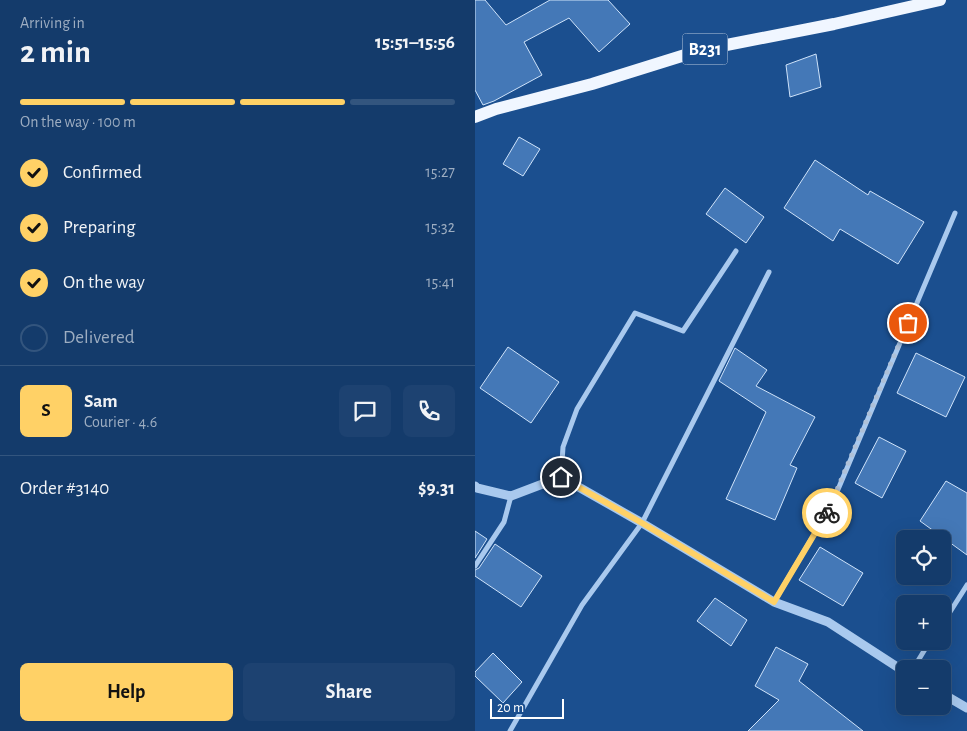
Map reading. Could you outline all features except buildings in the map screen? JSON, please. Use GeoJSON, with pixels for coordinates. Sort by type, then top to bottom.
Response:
{"type":"FeatureCollection","features":[{"type":"Feature","properties":{"kind":"main road","name":"B231"},"geometry":{"type":"LineString","coordinates":[[475,117],[496,109],[592,84],[701,50],[834,24],[940,0]]}},
{"type":"Feature","properties":{"kind":"street"},"geometry":{"type":"LineString","coordinates":[[774,602],[831,506],[955,213]]}},
{"type":"Feature","properties":{"kind":"street"},"geometry":{"type":"LineString","coordinates":[[561,477],[563,447],[577,409],[635,313],[683,331],[737,251]]}},
{"type":"Feature","properties":{"kind":"street"},"geometry":{"type":"LineString","coordinates":[[510,731],[581,605],[642,523],[769,272]]}},
{"type":"Feature","properties":{"kind":"street"},"geometry":{"type":"LineString","coordinates":[[561,477],[774,602],[827,622],[896,666]]}},
{"type":"Feature","properties":{"kind":"street"},"geometry":{"type":"LineString","coordinates":[[475,486],[511,496],[561,477]]}},
{"type":"Feature","properties":{"kind":"street"},"geometry":{"type":"LineString","coordinates":[[475,566],[504,522],[511,496]]}},
{"type":"Feature","properties":{"kind":"street"},"geometry":{"type":"LineString","coordinates":[[951,610],[967,585]]}},
{"type":"Feature","properties":{"kind":"street"},"geometry":{"type":"LineString","coordinates":[[951,699],[967,708]]}},
{"type":"Feature","properties":{"kind":"way so far"},"geometry":{"type":"LineString","coordinates":[[827,513],[908,323]]}},
{"type":"Feature","properties":{"kind":"route"},"geometry":{"type":"LineString","coordinates":[[561,477],[774,602],[827,513]]}}]}
